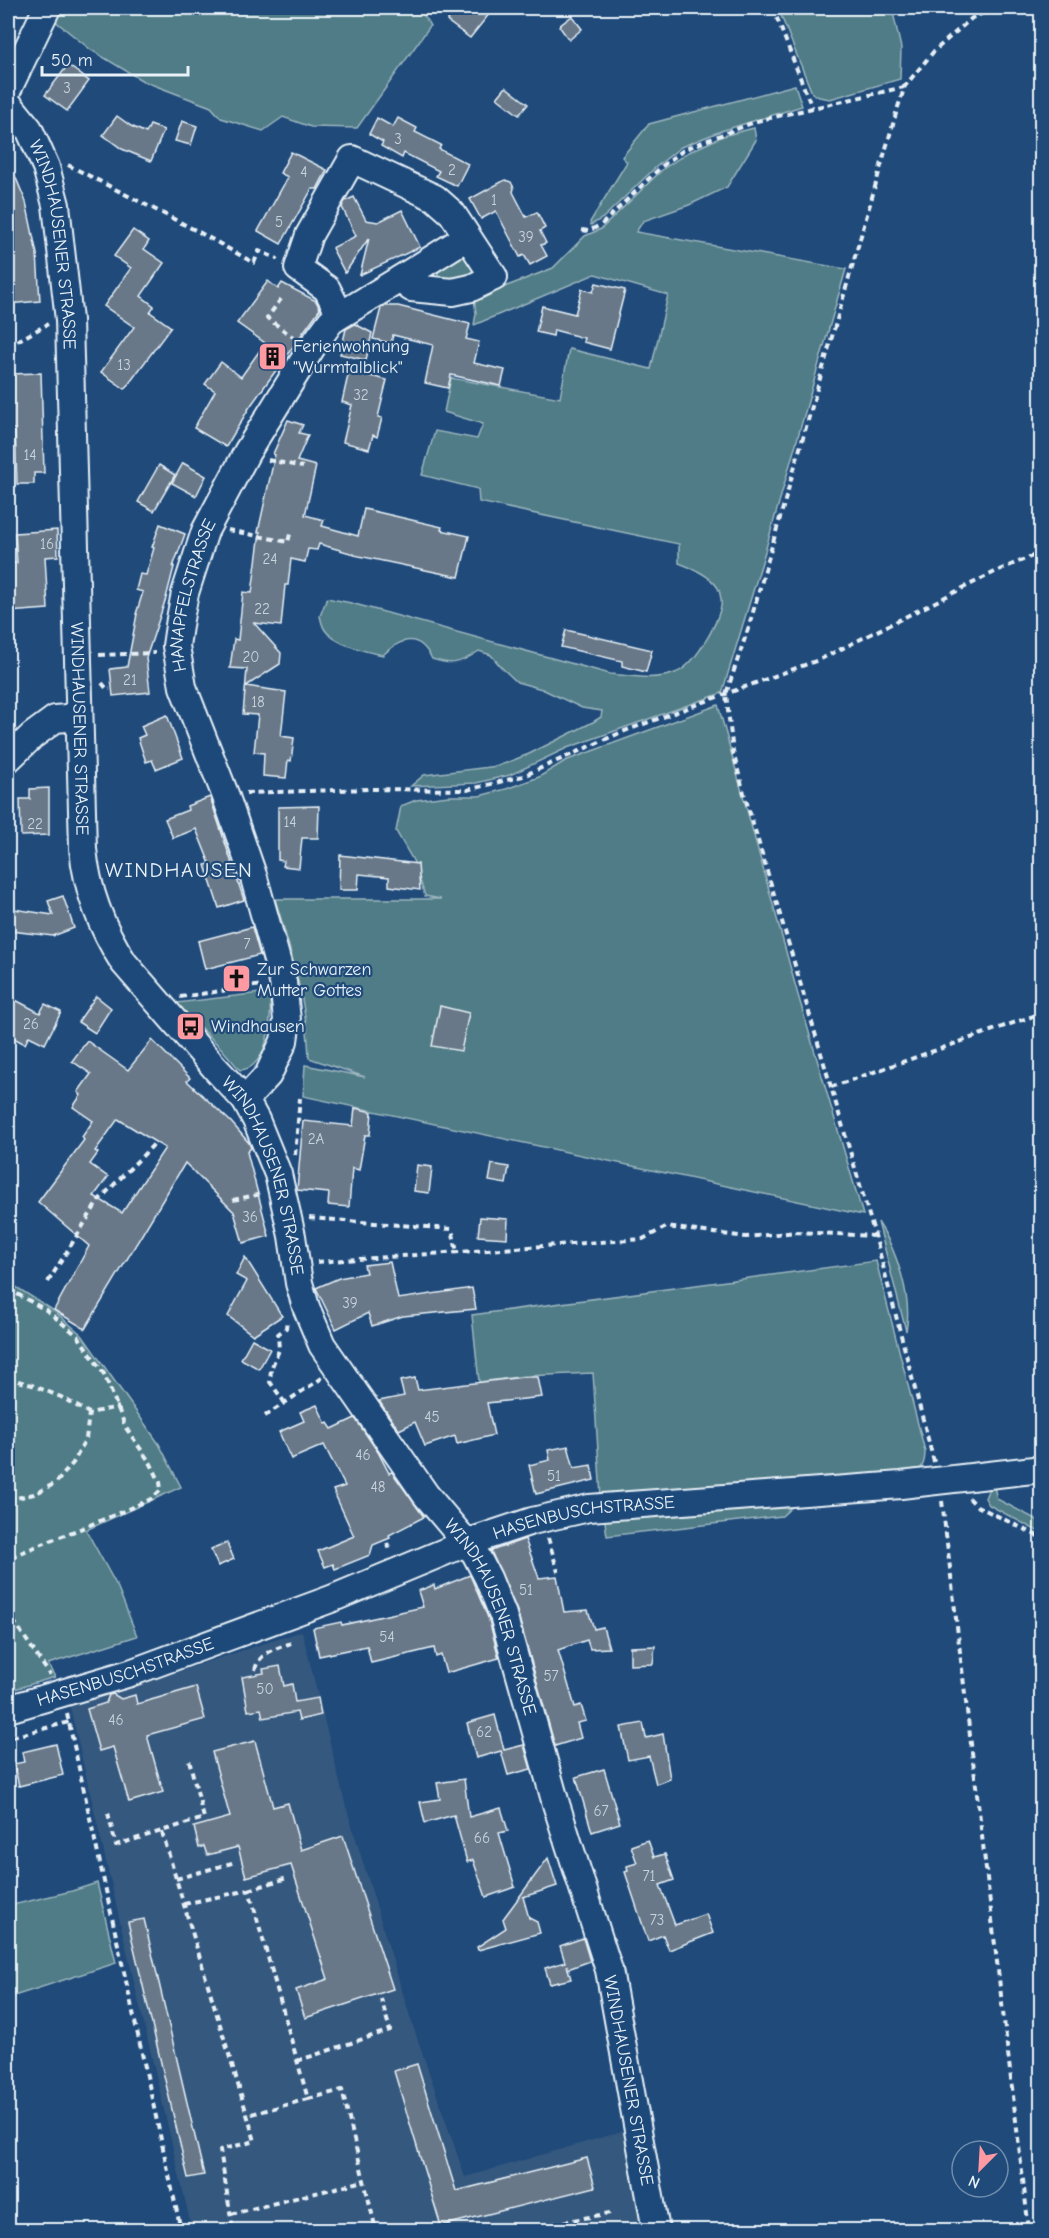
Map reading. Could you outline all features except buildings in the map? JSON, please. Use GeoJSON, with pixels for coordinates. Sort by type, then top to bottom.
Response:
{"type":"FeatureCollection","features":[{"type":"Feature","properties":{"kind":"street"},"geometry":{"type":"LineString","coordinates":[[8,89],[43,9]]}},
{"type":"Feature","properties":{"kind":"street","name":"WINDHAUSENER STRASSE"},"geometry":{"type":"LineString","coordinates":[[8,103],[29,129],[46,168],[56,205],[69,320],[78,717],[85,872],[93,898],[114,947],[159,1005],[245,1100],[256,1120],[282,1190],[306,1307],[322,1345],[426,1495],[475,1553],[489,1578],[502,1615],[556,1804],[609,1970],[656,2230]]}},
{"type":"Feature","properties":{"kind":"street"},"geometry":{"type":"LineString","coordinates":[[340,315],[327,289],[298,268],[309,235],[352,159],[435,198],[452,213],[494,277],[471,288],[453,291],[411,288],[400,279]]}},
{"type":"Feature","properties":{"kind":"street","name":"HANAPFELSTRASSE"},"geometry":{"type":"LineString","coordinates":[[245,1100],[268,1075],[284,1041],[287,1020],[284,982],[254,878],[225,794],[183,687],[176,646],[185,593],[205,531],[247,452],[310,350],[331,321],[467,237]]}},
{"type":"Feature","properties":{"kind":"street"},"geometry":{"type":"LineString","coordinates":[[8,759],[32,736],[55,719],[78,717]]}},
{"type":"Feature","properties":{"kind":"street","name":"HASENBUSCHSTRASSE"},"geometry":{"type":"LineString","coordinates":[[8,1709],[130,1673],[294,1613],[466,1543],[543,1519],[590,1508],[939,1481],[1041,1469]]}},
{"type":"Feature","properties":{"kind":"path"},"geometry":{"type":"LineString","coordinates":[[773,8],[812,108]]}},
{"type":"Feature","properties":{"kind":"path"},"geometry":{"type":"LineString","coordinates":[[995,8],[972,18],[961,27],[934,51],[905,86],[856,248],[749,626],[726,694],[733,752],[744,793],[875,1236],[939,1481],[1029,2230]]}},
{"type":"Feature","properties":{"kind":"path"},"geometry":{"type":"LineString","coordinates":[[582,230],[588,231],[601,225],[661,167],[686,149],[757,121],[905,86]]}},
{"type":"Feature","properties":{"kind":"path"},"geometry":{"type":"LineString","coordinates":[[46,168],[59,161],[197,231],[254,263],[259,250],[277,259]]}},
{"type":"Feature","properties":{"kind":"path"},"geometry":{"type":"LineString","coordinates":[[281,299],[267,318],[310,350]]}},
{"type":"Feature","properties":{"kind":"path"},"geometry":{"type":"LineString","coordinates":[[8,346],[55,320],[69,320]]}},
{"type":"Feature","properties":{"kind":"path"},"geometry":{"type":"LineString","coordinates":[[247,452],[257,457],[303,467]]}},
{"type":"Feature","properties":{"kind":"path"},"geometry":{"type":"LineString","coordinates":[[210,522],[222,529],[288,542],[291,530]]}},
{"type":"Feature","properties":{"kind":"path"},"geometry":{"type":"LineString","coordinates":[[225,794],[369,789],[467,790],[494,785],[523,776],[622,732],[821,659],[999,570],[1041,552]]}},
{"type":"Feature","properties":{"kind":"path"},"geometry":{"type":"LineString","coordinates":[[108,654],[141,653]]}},
{"type":"Feature","properties":{"kind":"path"},"geometry":{"type":"LineString","coordinates":[[159,1005],[167,999],[284,982]]}},
{"type":"Feature","properties":{"kind":"path"},"geometry":{"type":"LineString","coordinates":[[831,1086],[1041,1012]]}},
{"type":"Feature","properties":{"kind":"path"},"geometry":{"type":"LineString","coordinates":[[294,1162],[300,1098]]}},
{"type":"Feature","properties":{"kind":"path"},"geometry":{"type":"LineString","coordinates":[[48,1282],[99,1200],[155,1143]]}},
{"type":"Feature","properties":{"kind":"path"},"geometry":{"type":"LineString","coordinates":[[233,1200],[282,1190]]}},
{"type":"Feature","properties":{"kind":"path"},"geometry":{"type":"LineString","coordinates":[[287,1219],[305,1218],[452,1229],[457,1252]]}},
{"type":"Feature","properties":{"kind":"path"},"geometry":{"type":"LineString","coordinates":[[296,1264],[643,1239],[666,1227],[746,1237],[797,1232],[875,1236]]}},
{"type":"Feature","properties":{"kind":"path"},"geometry":{"type":"LineString","coordinates":[[8,1289],[46,1310],[78,1336],[104,1374],[126,1428],[160,1482],[161,1490],[151,1499],[8,1558]]}},
{"type":"Feature","properties":{"kind":"path"},"geometry":{"type":"LineString","coordinates":[[285,1403],[270,1382],[271,1369],[279,1350],[278,1334],[286,1328],[286,1321],[306,1307]]}},
{"type":"Feature","properties":{"kind":"path"},"geometry":{"type":"LineString","coordinates":[[265,1416],[337,1368]]}},
{"type":"Feature","properties":{"kind":"path"},"geometry":{"type":"LineString","coordinates":[[8,1378],[61,1397],[89,1413],[119,1407]]}},
{"type":"Feature","properties":{"kind":"path"},"geometry":{"type":"LineString","coordinates":[[8,1500],[34,1494],[56,1483],[73,1463],[86,1439],[89,1413]]}},
{"type":"Feature","properties":{"kind":"path"},"geometry":{"type":"LineString","coordinates":[[969,1498],[977,1506],[1041,1538]]}},
{"type":"Feature","properties":{"kind":"path"},"geometry":{"type":"LineString","coordinates":[[543,1519],[558,1572]]}},
{"type":"Feature","properties":{"kind":"path"},"geometry":{"type":"LineString","coordinates":[[8,1600],[14,1620],[62,1693],[181,2230]]}},
{"type":"Feature","properties":{"kind":"path"},"geometry":{"type":"LineString","coordinates":[[255,1670],[257,1661],[267,1652],[291,1643]]}},
{"type":"Feature","properties":{"kind":"path"},"geometry":{"type":"LineString","coordinates":[[12,1737],[69,1722]]}},
{"type":"Feature","properties":{"kind":"path"},"geometry":{"type":"LineString","coordinates":[[108,1813],[116,1845],[204,1818],[188,1756]]}},
{"type":"Feature","properties":{"kind":"path"},"geometry":{"type":"LineString","coordinates":[[162,1832],[255,2141],[220,2150],[233,2230]]}},
{"type":"Feature","properties":{"kind":"path"},"geometry":{"type":"LineString","coordinates":[[176,1879],[235,1862]]}},
{"type":"Feature","properties":{"kind":"path"},"geometry":{"type":"LineString","coordinates":[[184,1904],[249,1890],[287,1878]]}},
{"type":"Feature","properties":{"kind":"path"},"geometry":{"type":"LineString","coordinates":[[249,1890],[308,2099]]}},
{"type":"Feature","properties":{"kind":"path"},"geometry":{"type":"LineString","coordinates":[[297,2061],[390,2030],[381,1999]]}},
{"type":"Feature","properties":{"kind":"path"},"geometry":{"type":"LineString","coordinates":[[248,2115],[342,2090],[376,2230]]}},
{"type":"Feature","properties":{"kind":"path"},"geometry":{"type":"LineString","coordinates":[[231,2214],[364,2181]]}},
{"type":"Feature","properties":{"kind":"path"},"geometry":{"type":"LineString","coordinates":[[522,2230],[610,2213]]}},
{"type":"Feature","properties":{"kind":"shaded area"},"geometry":{"type":"Polygon","coordinates":[[[302,1631],[345,1803],[411,2020],[465,2177],[631,2129],[647,2230],[192,2230],[70,1707],[302,1631]]]}},
{"type":"Feature","properties":{"kind":"green space"},"geometry":{"type":"Polygon","coordinates":[[[53,8],[420,8],[430,26],[357,128],[311,127],[283,117],[263,131],[221,118],[211,107],[143,81],[91,50],[49,16],[53,8]]]}},
{"type":"Feature","properties":{"kind":"green space"},"geometry":{"type":"Polygon","coordinates":[[[778,8],[892,8],[901,48],[900,79],[830,99],[812,93],[778,8]]]}},
{"type":"Feature","properties":{"kind":"green space"},"geometry":{"type":"Polygon","coordinates":[[[795,85],[802,106],[721,131],[681,147],[656,167],[603,218],[591,225],[590,222],[627,162],[622,157],[649,124],[795,85]]]}},
{"type":"Feature","properties":{"kind":"green space"},"geometry":{"type":"Polygon","coordinates":[[[754,128],[756,140],[727,187],[689,205],[643,221],[636,232],[846,269],[722,693],[567,748],[510,775],[476,783],[411,786],[424,775],[498,766],[529,754],[593,722],[601,717],[602,711],[582,708],[542,689],[517,682],[491,655],[479,651],[462,661],[451,663],[432,659],[422,645],[410,640],[397,644],[383,655],[343,643],[329,635],[322,625],[320,616],[327,598],[610,674],[635,677],[659,677],[682,669],[690,663],[710,634],[721,606],[719,590],[715,583],[706,576],[679,563],[679,544],[479,502],[478,489],[422,475],[435,431],[477,439],[483,424],[444,412],[451,378],[560,398],[569,349],[651,369],[668,295],[595,274],[474,325],[476,313],[474,299],[553,268],[585,236],[601,229],[663,169],[687,153],[723,136],[754,128]]]}},
{"type":"Feature","properties":{"kind":"green space"},"geometry":{"type":"Polygon","coordinates":[[[458,250],[480,263],[473,279],[440,280],[438,267],[458,250]]]}},
{"type":"Feature","properties":{"kind":"green space"},"geometry":{"type":"Polygon","coordinates":[[[718,705],[798,995],[863,1215],[303,1096],[305,1065],[365,1077],[309,1058],[302,997],[275,899],[441,899],[425,896],[415,864],[396,831],[401,806],[416,800],[449,796],[479,796],[506,789],[539,777],[565,761],[718,705]]]}},
{"type":"Feature","properties":{"kind":"green space"},"geometry":{"type":"Polygon","coordinates":[[[269,992],[269,1026],[263,1051],[250,1067],[240,1070],[176,1003],[269,992]]]}},
{"type":"Feature","properties":{"kind":"green space"},"geometry":{"type":"Polygon","coordinates":[[[878,1222],[897,1260],[905,1289],[908,1318],[906,1331],[878,1222]]]}},
{"type":"Feature","properties":{"kind":"green space"},"geometry":{"type":"Polygon","coordinates":[[[876,1261],[925,1451],[923,1464],[914,1475],[601,1497],[593,1373],[525,1376],[479,1382],[472,1315],[876,1261]]]}},
{"type":"Feature","properties":{"kind":"green space"},"geometry":{"type":"Polygon","coordinates":[[[8,1282],[53,1310],[82,1335],[159,1444],[181,1487],[86,1530],[118,1588],[137,1636],[48,1664],[55,1677],[8,1691],[8,1282]]]}},
{"type":"Feature","properties":{"kind":"green space"},"geometry":{"type":"Polygon","coordinates":[[[994,1487],[997,1499],[1041,1522],[1041,1533],[989,1505],[985,1498],[988,1491],[994,1487]]]}},
{"type":"Feature","properties":{"kind":"green space"},"geometry":{"type":"Polygon","coordinates":[[[794,1505],[782,1516],[607,1536],[604,1515],[794,1505]]]}},
{"type":"Feature","properties":{"kind":"green space"},"geometry":{"type":"Polygon","coordinates":[[[97,1883],[116,1963],[8,1998],[8,1906],[97,1883]]]}},
{"type":"Feature","properties":{"kind":"place","name":"Ferienwohnung \"Wurmtalblick\""},"geometry":{"type":"Point","coordinates":[272,356]}},
{"type":"Feature","properties":{"kind":"place","name":"Zur Schwarzen Mutter Gottes"},"geometry":{"type":"Point","coordinates":[236,979]}},
{"type":"Feature","properties":{"kind":"place","name":"Windhausen"},"geometry":{"type":"Point","coordinates":[190,1026]}},
{"type":"Feature","properties":{"kind":"district","name":"WINDHAUSEN"},"geometry":{"type":"Point","coordinates":[179,870]}}]}
